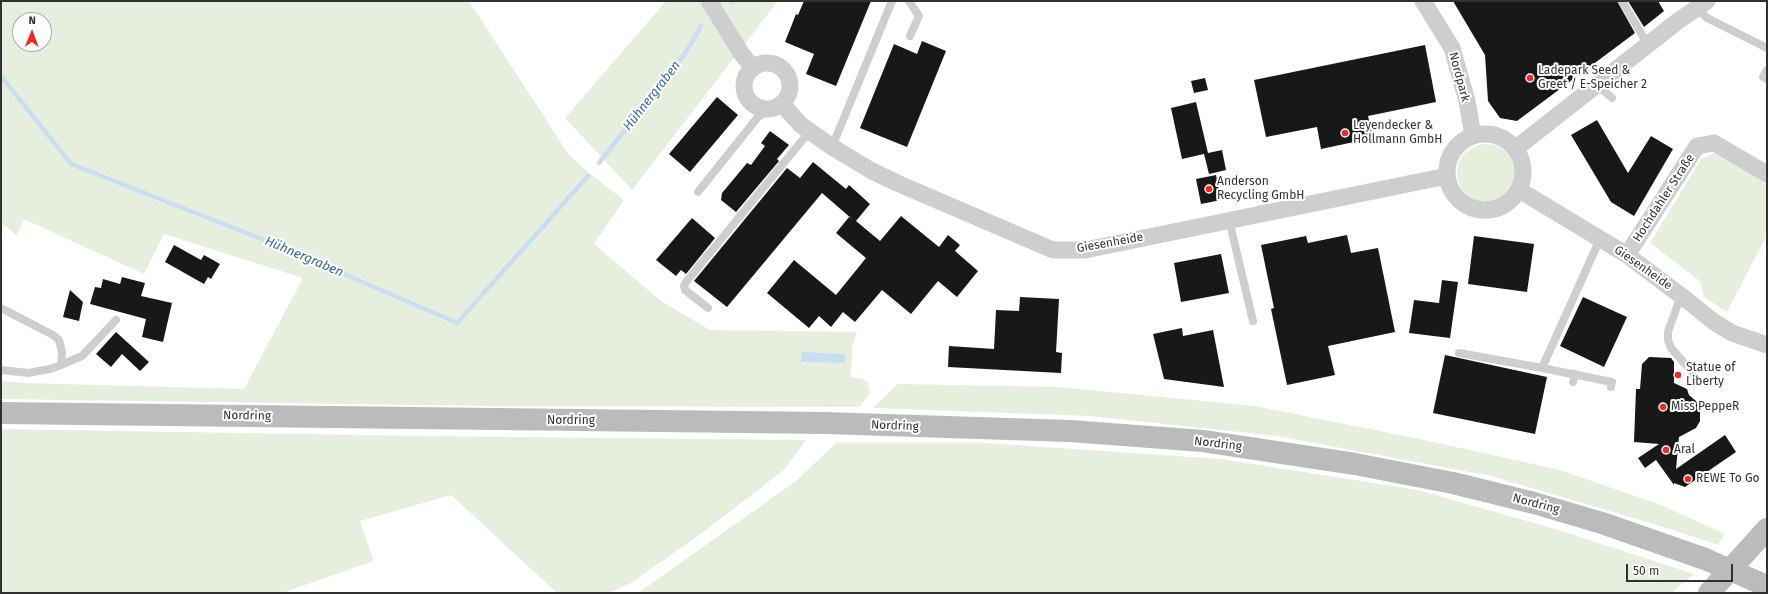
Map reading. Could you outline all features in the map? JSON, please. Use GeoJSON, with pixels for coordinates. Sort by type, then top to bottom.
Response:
{"type":"FeatureCollection","features":[{"type":"Feature","properties":{"kind":"main road","name":"Nordring"},"geometry":{"type":"LineString","coordinates":[[1,412],[826,424],[1070,431],[1203,441],[1404,472],[1527,501],[1602,523],[1704,559],[1760,583]]}},
{"type":"Feature","properties":{"kind":"main road"},"geometry":{"type":"LineString","coordinates":[[1710,593],[1767,529]]}},
{"type":"Feature","properties":{"kind":"street"},"geometry":{"type":"LineString","coordinates":[[709,1],[753,68]]}},
{"type":"Feature","properties":{"kind":"street","name":"Nordpark"},"geometry":{"type":"LineString","coordinates":[[1423,1],[1452,48],[1467,101],[1472,136]]}},
{"type":"Feature","properties":{"kind":"street"},"geometry":{"type":"LineString","coordinates":[[1515,149],[1648,45],[1702,5]]}},
{"type":"Feature","properties":{"kind":"street"},"geometry":{"type":"LineString","coordinates":[[768,63],[776,65],[783,69],[788,75],[790,91],[788,98],[775,107],[754,106],[745,94],[745,80],[748,73],[760,64],[768,63]]}},
{"type":"Feature","properties":{"kind":"street","name":"Giesenheide"},"geometry":{"type":"LineString","coordinates":[[775,107],[832,147],[872,171],[1054,250],[1085,250],[1448,176]]}},
{"type":"Feature","properties":{"kind":"street"},"geometry":{"type":"LineString","coordinates":[[1484,134],[1507,140],[1515,149],[1521,158],[1523,169],[1519,190],[1511,200],[1502,206],[1490,210],[1478,209],[1467,205],[1457,198],[1451,188],[1448,176],[1448,166],[1453,152],[1463,141],[1472,136],[1484,134]]}},
{"type":"Feature","properties":{"kind":"street","name":"Hochdahler Straße"},"geometry":{"type":"LineString","coordinates":[[1627,255],[1696,146],[1714,143],[1767,174]]}},
{"type":"Feature","properties":{"kind":"street","name":"Giesenheide"},"geometry":{"type":"LineString","coordinates":[[1519,190],[1627,255],[1681,295],[1714,322],[1732,333],[1767,346]]}},
{"type":"Feature","properties":{"kind":"lane"},"geometry":{"type":"LineString","coordinates":[[832,147],[892,1]]}},
{"type":"Feature","properties":{"kind":"lane"},"geometry":{"type":"LineString","coordinates":[[909,1],[919,16],[910,36]]}},
{"type":"Feature","properties":{"kind":"lane"},"geometry":{"type":"LineString","coordinates":[[1622,1],[1648,45]]}},
{"type":"Feature","properties":{"kind":"lane"},"geometry":{"type":"LineString","coordinates":[[1702,5],[1707,18],[1767,48]]}},
{"type":"Feature","properties":{"kind":"lane"},"geometry":{"type":"LineString","coordinates":[[1767,70],[1763,77],[1767,79]]}},
{"type":"Feature","properties":{"kind":"lane"},"geometry":{"type":"LineString","coordinates":[[1597,85],[1612,98]]}},
{"type":"Feature","properties":{"kind":"lane"},"geometry":{"type":"LineString","coordinates":[[698,192],[758,117],[775,107]]}},
{"type":"Feature","properties":{"kind":"lane"},"geometry":{"type":"LineString","coordinates":[[708,308],[685,290],[684,286],[810,131]]}},
{"type":"Feature","properties":{"kind":"lane"},"geometry":{"type":"LineString","coordinates":[[1229,220],[1253,321]]}},
{"type":"Feature","properties":{"kind":"lane"},"geometry":{"type":"LineString","coordinates":[[1542,368],[1600,239]]}},
{"type":"Feature","properties":{"kind":"lane"},"geometry":{"type":"LineString","coordinates":[[1681,295],[1668,332],[1668,340],[1671,348],[1692,372]]}},
{"type":"Feature","properties":{"kind":"lane"},"geometry":{"type":"LineString","coordinates":[[1,308],[59,340],[62,352],[61,365]]}},
{"type":"Feature","properties":{"kind":"lane"},"geometry":{"type":"LineString","coordinates":[[1,370],[28,373],[61,365],[82,356],[116,320]]}},
{"type":"Feature","properties":{"kind":"lane"},"geometry":{"type":"LineString","coordinates":[[1459,353],[1542,368],[1574,378],[1612,382],[1611,387]]}},
{"type":"Feature","properties":{"kind":"green space"},"geometry":{"type":"Polygon","coordinates":[[[1,1],[469,1],[569,155],[624,200],[594,244],[661,301],[710,330],[857,332],[852,347],[851,378],[861,378],[868,382],[870,393],[859,407],[482,406],[1,399],[1,381],[24,383],[244,389],[303,278],[164,234],[144,274],[24,219],[17,236],[1,222],[1,1]]]}},
{"type":"Feature","properties":{"kind":"green space"},"geometry":{"type":"Polygon","coordinates":[[[666,1],[778,1],[632,190],[565,118],[666,1]]]}},
{"type":"Feature","properties":{"kind":"green space"},"geometry":{"type":"Polygon","coordinates":[[[1480,144],[1492,144],[1507,152],[1515,167],[1515,179],[1507,194],[1492,202],[1480,202],[1465,194],[1457,179],[1457,167],[1465,152],[1480,144]]]}},
{"type":"Feature","properties":{"kind":"green space"},"geometry":{"type":"Polygon","coordinates":[[[1714,153],[1767,183],[1767,235],[1727,312],[1704,297],[1701,282],[1650,243],[1701,159],[1714,153]]]}},
{"type":"Feature","properties":{"kind":"green space"},"geometry":{"type":"Polygon","coordinates":[[[898,384],[1059,387],[1255,406],[1420,439],[1560,470],[1661,505],[1725,534],[1718,545],[1667,528],[1491,476],[1277,436],[1090,416],[873,408],[898,384]]]}},
{"type":"Feature","properties":{"kind":"green space"},"geometry":{"type":"Polygon","coordinates":[[[1,429],[420,436],[806,440],[784,470],[702,533],[631,583],[608,593],[557,593],[451,495],[360,521],[374,561],[282,593],[1,593],[1,429]]]}},
{"type":"Feature","properties":{"kind":"green space"},"geometry":{"type":"Polygon","coordinates":[[[836,443],[986,443],[1221,459],[1418,490],[1562,531],[1694,574],[1671,593],[638,593],[796,481],[836,443]]]}},
{"type":"Feature","properties":{"kind":"water"},"geometry":{"type":"Polygon","coordinates":[[[802,352],[845,354],[845,363],[801,362],[802,352]]]}},
{"type":"Feature","properties":{"kind":"building"},"geometry":{"type":"Polygon","coordinates":[[[804,1],[871,1],[836,86],[806,74],[814,54],[785,42],[796,14],[798,15],[804,1]]]}},
{"type":"Feature","properties":{"kind":"building","name":"Ladepark Seed & Greet / E-Speicher 2"},"geometry":{"type":"Polygon","coordinates":[[[1453,1],[1617,1],[1635,33],[1517,121],[1500,118],[1488,101],[1485,55],[1453,1]]]}},
{"type":"Feature","properties":{"kind":"building"},"geometry":{"type":"Polygon","coordinates":[[[1628,1],[1658,1],[1664,11],[1644,27],[1628,1]]]}},
{"type":"Feature","properties":{"kind":"building"},"geometry":{"type":"Polygon","coordinates":[[[922,41],[946,51],[907,147],[860,128],[894,44],[917,54],[922,41]]]}},
{"type":"Feature","properties":{"kind":"building"},"geometry":{"type":"Polygon","coordinates":[[[1425,45],[1436,102],[1368,116],[1373,138],[1321,149],[1317,127],[1266,137],[1254,80],[1425,45]]]}},
{"type":"Feature","properties":{"kind":"building"},"geometry":{"type":"Polygon","coordinates":[[[1205,78],[1208,90],[1194,93],[1191,81],[1205,78]]]}},
{"type":"Feature","properties":{"kind":"building"},"geometry":{"type":"Polygon","coordinates":[[[717,97],[738,115],[690,172],[669,154],[717,97]]]}},
{"type":"Feature","properties":{"kind":"building"},"geometry":{"type":"Polygon","coordinates":[[[1196,102],[1208,153],[1222,150],[1226,170],[1209,174],[1204,154],[1182,159],[1171,108],[1196,102]]]}},
{"type":"Feature","properties":{"kind":"building"},"geometry":{"type":"Polygon","coordinates":[[[1597,120],[1628,173],[1651,136],[1673,149],[1634,216],[1611,202],[1571,135],[1597,120]]]}},
{"type":"Feature","properties":{"kind":"building"},"geometry":{"type":"Polygon","coordinates":[[[770,131],[789,145],[777,159],[779,161],[736,212],[721,200],[722,193],[747,163],[751,165],[765,146],[761,143],[770,131]]]}},
{"type":"Feature","properties":{"kind":"building"},"geometry":{"type":"Polygon","coordinates":[[[813,162],[846,189],[849,185],[870,204],[856,221],[880,241],[901,216],[939,247],[948,235],[960,245],[955,251],[978,271],[957,297],[938,281],[911,314],[882,290],[855,322],[843,312],[831,327],[819,316],[809,328],[767,293],[794,260],[836,295],[866,258],[836,233],[849,217],[852,219],[822,193],[727,307],[694,281],[787,168],[800,178],[813,162]]]}},
{"type":"Feature","properties":{"kind":"building"},"geometry":{"type":"Polygon","coordinates":[[[1216,175],[1221,200],[1201,204],[1196,179],[1216,175]]]}},
{"type":"Feature","properties":{"kind":"building"},"geometry":{"type":"Polygon","coordinates":[[[692,218],[715,238],[686,274],[681,270],[676,276],[656,260],[692,218]]]}},
{"type":"Feature","properties":{"kind":"building"},"geometry":{"type":"Polygon","coordinates":[[[1347,235],[1351,253],[1378,248],[1395,332],[1328,346],[1335,375],[1287,385],[1271,309],[1274,308],[1261,245],[1306,236],[1308,243],[1347,235]]]}},
{"type":"Feature","properties":{"kind":"building"},"geometry":{"type":"Polygon","coordinates":[[[1474,236],[1534,244],[1527,292],[1468,284],[1474,236]]]}},
{"type":"Feature","properties":{"kind":"building"},"geometry":{"type":"Polygon","coordinates":[[[174,245],[201,260],[204,255],[220,264],[211,279],[208,277],[204,284],[165,262],[174,245]]]}},
{"type":"Feature","properties":{"kind":"building"},"geometry":{"type":"Polygon","coordinates":[[[1221,254],[1229,293],[1181,302],[1174,263],[1221,254]]]}},
{"type":"Feature","properties":{"kind":"building"},"geometry":{"type":"Polygon","coordinates":[[[122,277],[145,283],[141,296],[172,303],[163,342],[142,337],[146,319],[90,304],[95,287],[101,288],[103,279],[120,284],[122,277]]]}},
{"type":"Feature","properties":{"kind":"building"},"geometry":{"type":"Polygon","coordinates":[[[1442,280],[1458,282],[1450,338],[1409,333],[1414,300],[1439,303],[1442,280]]]}},
{"type":"Feature","properties":{"kind":"building"},"geometry":{"type":"Polygon","coordinates":[[[70,290],[83,302],[79,321],[63,317],[70,290]]]}},
{"type":"Feature","properties":{"kind":"building"},"geometry":{"type":"Polygon","coordinates":[[[1020,297],[1059,299],[1056,352],[1062,353],[1061,373],[948,367],[949,346],[994,349],[996,310],[1019,311],[1020,297]]]}},
{"type":"Feature","properties":{"kind":"building"},"geometry":{"type":"Polygon","coordinates":[[[1583,297],[1627,317],[1604,367],[1560,346],[1583,297]]]}},
{"type":"Feature","properties":{"kind":"building"},"geometry":{"type":"Polygon","coordinates":[[[1182,328],[1183,336],[1213,330],[1224,387],[1164,379],[1153,334],[1182,328]]]}},
{"type":"Feature","properties":{"kind":"building"},"geometry":{"type":"Polygon","coordinates":[[[116,332],[149,362],[140,371],[122,354],[111,367],[96,354],[116,332]]]}},
{"type":"Feature","properties":{"kind":"building"},"geometry":{"type":"Polygon","coordinates":[[[1445,355],[1547,377],[1535,434],[1433,413],[1445,355]]]}},
{"type":"Feature","properties":{"kind":"building"},"geometry":{"type":"Polygon","coordinates":[[[1649,357],[1671,358],[1674,362],[1674,383],[1687,389],[1689,395],[1696,401],[1700,412],[1700,421],[1696,428],[1679,437],[1676,469],[1725,435],[1736,452],[1685,487],[1674,483],[1674,485],[1656,460],[1645,468],[1638,458],[1659,444],[1634,442],[1636,389],[1640,389],[1642,364],[1649,357]]]}},
{"type":"Feature","properties":{"kind":"waterway","name":"Hühnergraben"},"geometry":{"type":"LineString","coordinates":[[599,163],[686,52],[701,26]]}},
{"type":"Feature","properties":{"kind":"waterway","name":"Hühnergraben"},"geometry":{"type":"LineString","coordinates":[[1,76],[71,164],[282,247],[457,323],[588,176]]}},
{"type":"Feature","properties":{"kind":"place","name":"Ladepark Seed & Greet / E-Speicher 2"},"geometry":{"type":"Point","coordinates":[1530,78]}},
{"type":"Feature","properties":{"kind":"place","name":"Leyendecker & Hollmann GmbH"},"geometry":{"type":"Point","coordinates":[1345,133]}},
{"type":"Feature","properties":{"kind":"place","name":"Anderson Recycling GmbH"},"geometry":{"type":"Point","coordinates":[1209,189]}},
{"type":"Feature","properties":{"kind":"place","name":"Statue of Liberty"},"geometry":{"type":"Point","coordinates":[1678,375]}},
{"type":"Feature","properties":{"kind":"place","name":"Miss PeppeR"},"geometry":{"type":"Point","coordinates":[1663,407]}},
{"type":"Feature","properties":{"kind":"place","name":"Aral"},"geometry":{"type":"Point","coordinates":[1666,450]}},
{"type":"Feature","properties":{"kind":"place","name":"REWE To Go"},"geometry":{"type":"Point","coordinates":[1688,479]}}]}
